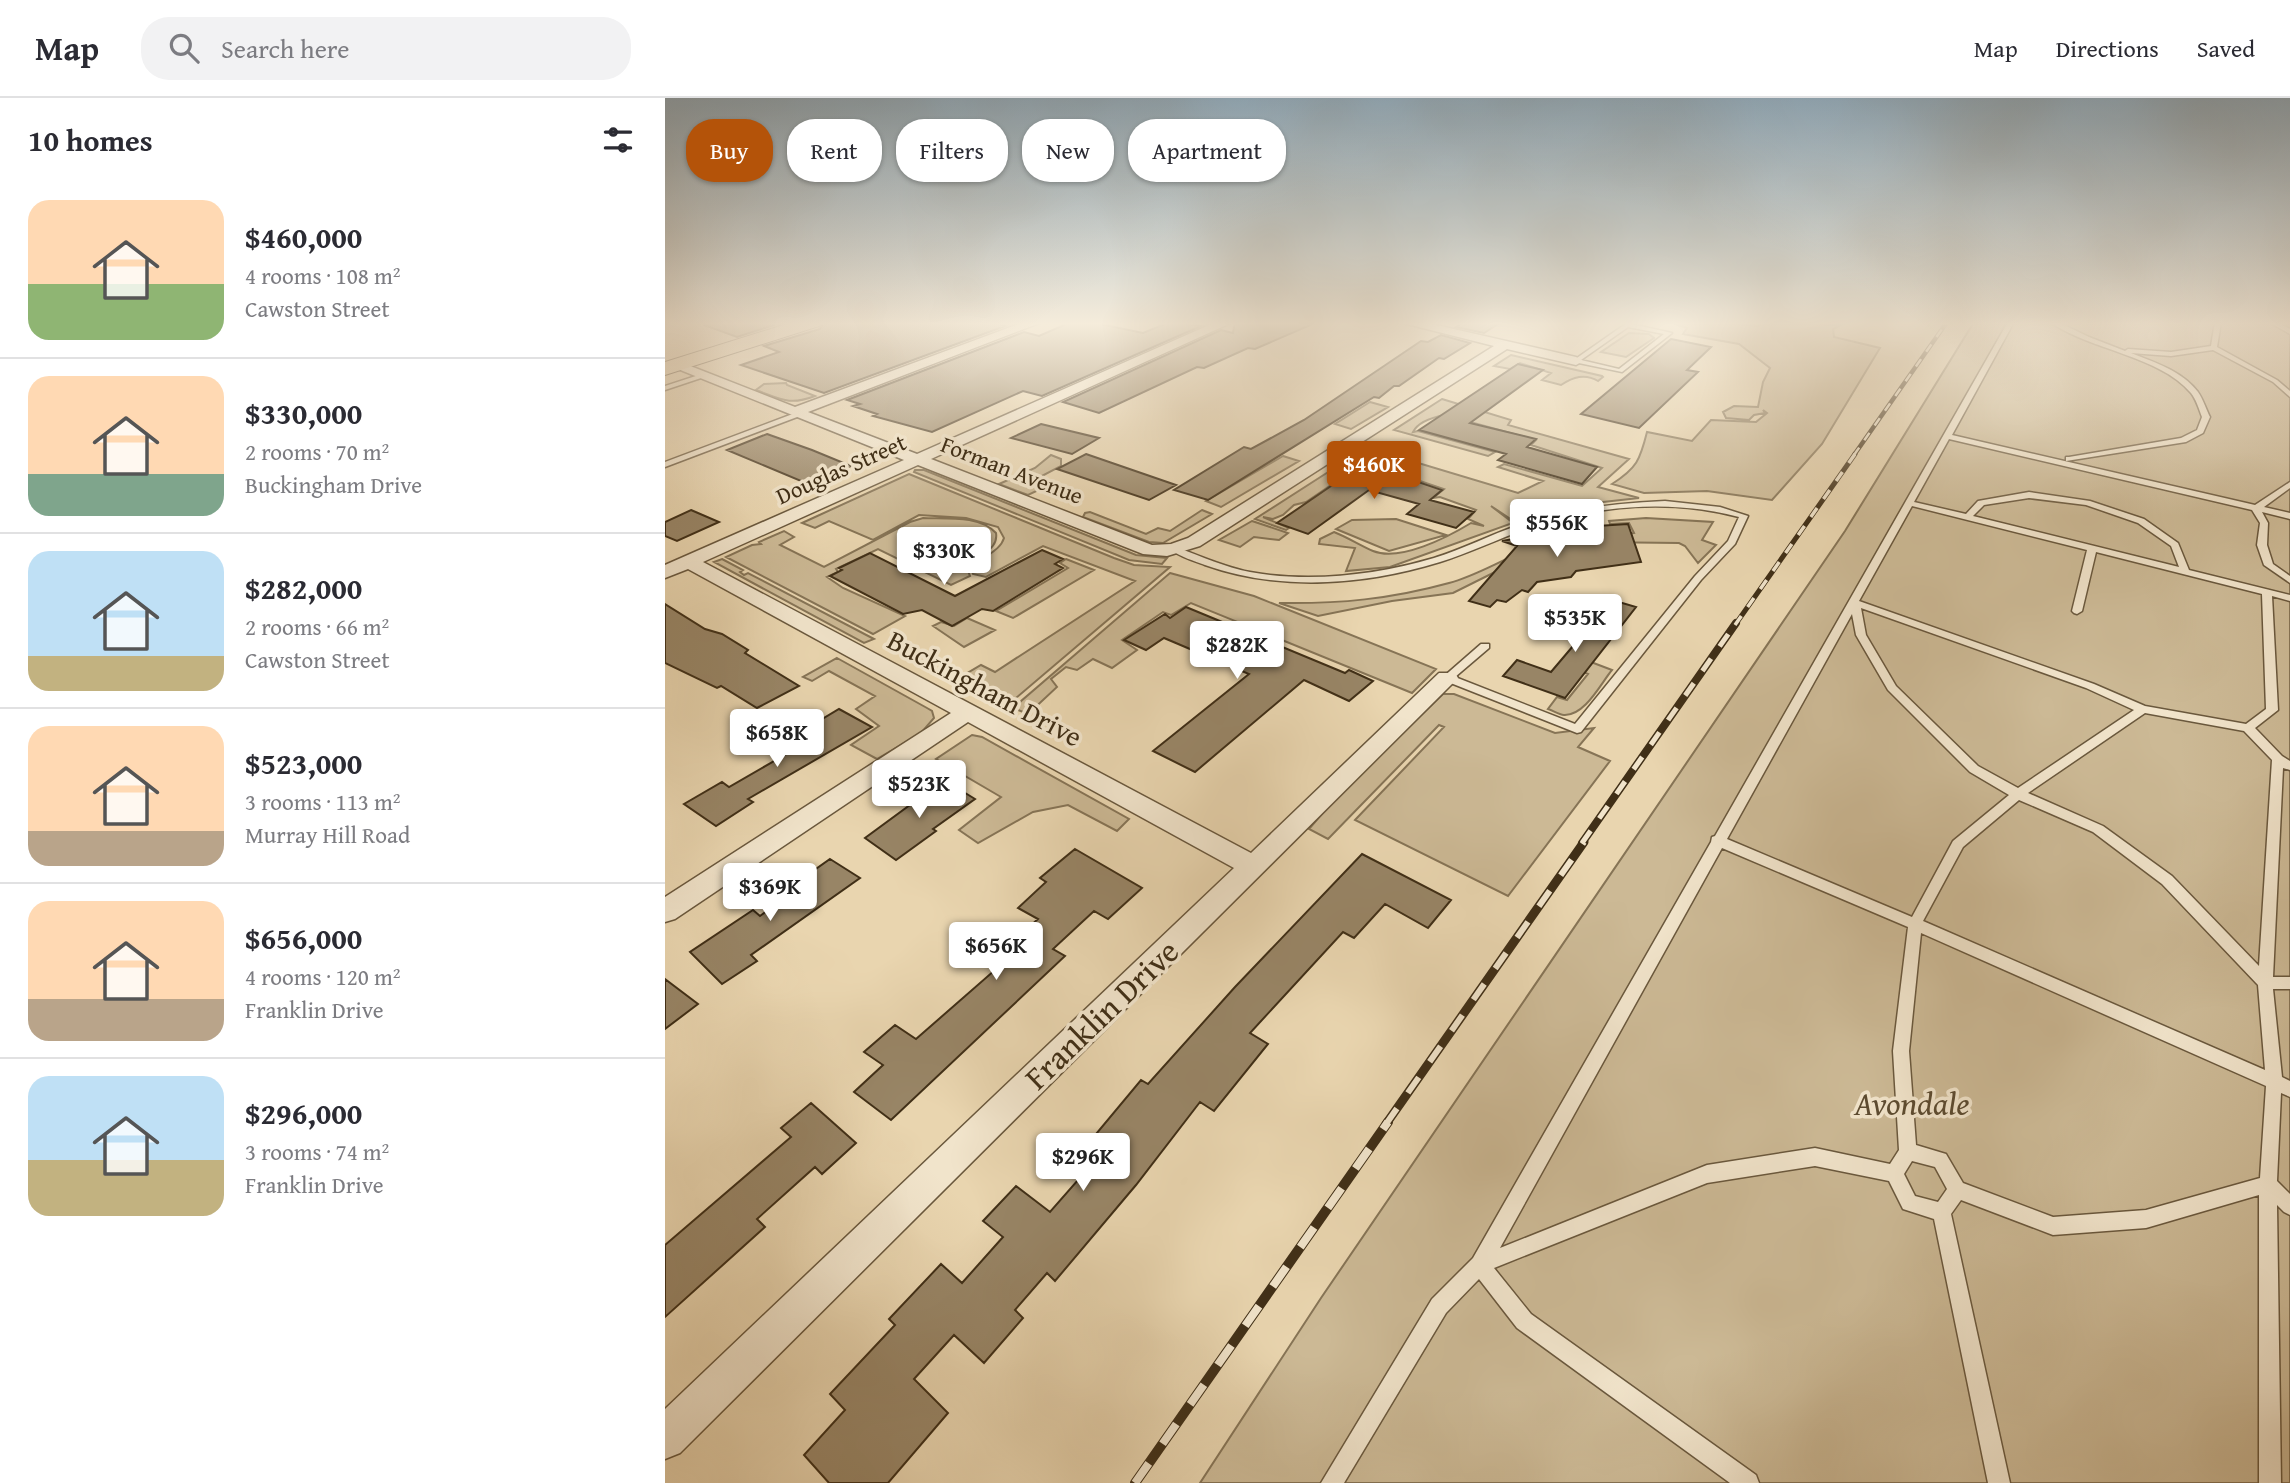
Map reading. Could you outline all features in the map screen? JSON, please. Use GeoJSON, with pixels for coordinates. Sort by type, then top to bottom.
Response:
{"type":"FeatureCollection","features":[{"type":"Feature","properties":{"kind":"street","name":"Forman Avenue"},"geometry":{"type":"LineString","coordinates":[[730,387],[1149,550],[1176,550]]}},
{"type":"Feature","properties":{"kind":"street"},"geometry":{"type":"LineString","coordinates":[[798,413],[867,387]]}},
{"type":"Feature","properties":{"kind":"street","name":"Douglas Street"},"geometry":{"type":"LineString","coordinates":[[665,572],[1082,387]]}},
{"type":"Feature","properties":{"kind":"street"},"geometry":{"type":"LineString","coordinates":[[1176,550],[1200,539],[1439,387]]}},
{"type":"Feature","properties":{"kind":"street","name":"Buckingham Drive"},"geometry":{"type":"LineString","coordinates":[[689,562],[1253,866]]}},
{"type":"Feature","properties":{"kind":"street","name":"Franklin Drive"},"geometry":{"type":"LineString","coordinates":[[665,1438],[1447,678]]}},
{"type":"Feature","properties":{"kind":"street"},"geometry":{"type":"LineString","coordinates":[[665,911],[968,712]]}},
{"type":"Feature","properties":{"kind":"lane"},"geometry":{"type":"LineString","coordinates":[[1332,1483],[1439,1306],[1481,1265],[1717,840],[1855,603],[1975,387]]}},
{"type":"Feature","properties":{"kind":"lane"},"geometry":{"type":"LineString","coordinates":[[2061,461],[2183,440],[2200,431],[2206,416],[2194,391],[2187,387]]}},
{"type":"Feature","properties":{"kind":"lane"},"geometry":{"type":"LineString","coordinates":[[665,465],[798,413]]}},
{"type":"Feature","properties":{"kind":"lane"},"geometry":{"type":"LineString","coordinates":[[1948,436],[2290,516]]}},
{"type":"Feature","properties":{"kind":"lane"},"geometry":{"type":"LineString","coordinates":[[2256,509],[2290,484]]}},
{"type":"Feature","properties":{"kind":"lane"},"geometry":{"type":"LineString","coordinates":[[1968,517],[1982,503],[2029,495],[2087,503],[2141,521],[2175,545],[2185,571]]}},
{"type":"Feature","properties":{"kind":"lane"},"geometry":{"type":"LineString","coordinates":[[1910,503],[2290,598]]}},
{"type":"Feature","properties":{"kind":"lane"},"geometry":{"type":"LineString","coordinates":[[1176,550],[1255,576],[1344,576],[1395,570],[1438,560],[1482,540],[1532,523],[1595,508],[1649,505],[1694,507],[1731,511],[1744,516],[1732,542],[1698,578],[1577,729],[1447,678],[1485,646]]}},
{"type":"Feature","properties":{"kind":"lane"},"geometry":{"type":"LineString","coordinates":[[2256,509],[2264,523],[2262,545],[2269,565],[2290,580]]}},
{"type":"Feature","properties":{"kind":"lane"},"geometry":{"type":"LineString","coordinates":[[2077,611],[2092,549]]}},
{"type":"Feature","properties":{"kind":"lane"},"geometry":{"type":"LineString","coordinates":[[2248,727],[2272,710],[2267,592]]}},
{"type":"Feature","properties":{"kind":"lane"},"geometry":{"type":"LineString","coordinates":[[1855,603],[2090,686],[2143,709],[2248,727],[2284,762],[2265,983],[2274,1082],[2267,1184],[2270,1483]]}},
{"type":"Feature","properties":{"kind":"lane"},"geometry":{"type":"LineString","coordinates":[[1855,603],[1861,635],[1892,688],[1974,769],[2018,794],[2098,829],[2167,880],[2265,983],[2290,983]]}},
{"type":"Feature","properties":{"kind":"lane"},"geometry":{"type":"LineString","coordinates":[[1894,1172],[1908,1152],[1901,1051],[1915,924],[1958,844],[2018,794],[2143,709]]}},
{"type":"Feature","properties":{"kind":"lane"},"geometry":{"type":"LineString","coordinates":[[1717,840],[2290,1089]]}},
{"type":"Feature","properties":{"kind":"lane"},"geometry":{"type":"LineString","coordinates":[[1908,1152],[1940,1160],[1957,1190],[2053,1226],[2146,1219],[2267,1184]]}},
{"type":"Feature","properties":{"kind":"lane"},"geometry":{"type":"LineString","coordinates":[[1481,1265],[1707,1174],[1815,1157],[1894,1172]]}},
{"type":"Feature","properties":{"kind":"lane"},"geometry":{"type":"LineString","coordinates":[[1894,1172],[1909,1203],[1942,1213]]}},
{"type":"Feature","properties":{"kind":"lane"},"geometry":{"type":"LineString","coordinates":[[2267,1184],[2290,1206]]}},
{"type":"Feature","properties":{"kind":"lane"},"geometry":{"type":"LineString","coordinates":[[1957,1190],[1942,1213],[1999,1483]]}},
{"type":"Feature","properties":{"kind":"lane"},"geometry":{"type":"LineString","coordinates":[[1481,1265],[1524,1321],[1748,1483]]}},
{"type":"Feature","properties":{"kind":"green space"},"geometry":{"type":"Polygon","coordinates":[[[760,387],[791,387],[815,396],[791,401],[756,390],[760,387]]]}},
{"type":"Feature","properties":{"kind":"green space"},"geometry":{"type":"Polygon","coordinates":[[[1762,387],[1857,387],[1822,444],[1772,500],[1707,491],[1644,493],[1612,484],[1636,462],[1647,432],[1692,441],[1711,420],[1756,422],[1767,413],[1763,410],[1765,413],[1754,415],[1749,420],[1726,418],[1723,412],[1734,406],[1758,407],[1762,387]]]}},
{"type":"Feature","properties":{"kind":"green space","name":"Avondale"},"geometry":{"type":"Polygon","coordinates":[[[1934,387],[2290,387],[2290,1483],[1200,1483],[1321,1298],[1845,531],[1934,387]]]}},
{"type":"Feature","properties":{"kind":"green space"},"geometry":{"type":"Polygon","coordinates":[[[1442,399],[1511,420],[1508,425],[1629,459],[1598,487],[1639,498],[1576,505],[1515,522],[1491,506],[1512,522],[1390,567],[1346,571],[1355,548],[1319,544],[1320,539],[1334,532],[1384,554],[1410,551],[1437,541],[1471,523],[1484,526],[1468,519],[1476,510],[1440,497],[1433,498],[1444,489],[1379,467],[1371,471],[1344,463],[1375,442],[1391,447],[1385,453],[1518,493],[1543,481],[1498,467],[1504,464],[1582,486],[1602,468],[1531,445],[1536,440],[1445,415],[1422,423],[1413,432],[1418,431],[1495,452],[1488,456],[1394,430],[1442,399]]]}},
{"type":"Feature","properties":{"kind":"green space"},"geometry":{"type":"Polygon","coordinates":[[[1370,402],[1388,407],[1351,429],[1335,424],[1370,402]]]}},
{"type":"Feature","properties":{"kind":"green space"},"geometry":{"type":"Polygon","coordinates":[[[1051,455],[1061,459],[1061,466],[1038,478],[1045,487],[1028,495],[999,484],[1035,468],[1051,455]]]}},
{"type":"Feature","properties":{"kind":"green space"},"geometry":{"type":"Polygon","coordinates":[[[1283,456],[1299,461],[1221,507],[1206,501],[1283,456]]]}},
{"type":"Feature","properties":{"kind":"green space"},"geometry":{"type":"Polygon","coordinates":[[[1336,467],[1350,472],[1306,502],[1294,505],[1283,515],[1273,519],[1263,517],[1289,528],[1286,530],[1255,519],[1336,467]]]}},
{"type":"Feature","properties":{"kind":"green space"},"geometry":{"type":"Polygon","coordinates":[[[924,470],[1136,555],[1167,558],[1162,564],[1129,560],[914,472],[924,470]]]}},
{"type":"Feature","properties":{"kind":"green space"},"geometry":{"type":"Polygon","coordinates":[[[909,474],[1114,558],[1134,565],[1170,567],[1009,704],[959,678],[981,665],[995,672],[1135,581],[1043,546],[986,577],[973,574],[972,570],[976,565],[998,547],[1004,538],[998,527],[966,518],[919,515],[873,540],[829,521],[815,528],[802,523],[909,474]]]}},
{"type":"Feature","properties":{"kind":"green space"},"geometry":{"type":"Polygon","coordinates":[[[1202,510],[1212,514],[1163,543],[1149,542],[1083,517],[1090,512],[1146,534],[1158,528],[1170,531],[1202,510]]]}},
{"type":"Feature","properties":{"kind":"green space"},"geometry":{"type":"Polygon","coordinates":[[[923,518],[962,519],[981,523],[996,533],[994,545],[971,565],[968,571],[970,576],[951,585],[878,549],[836,569],[838,572],[827,577],[843,588],[905,616],[873,634],[726,557],[752,545],[761,544],[759,542],[784,531],[794,537],[780,545],[824,567],[910,522],[923,518]]]}},
{"type":"Feature","properties":{"kind":"green space"},"geometry":{"type":"Polygon","coordinates":[[[1646,518],[1713,522],[1702,540],[1716,545],[1698,563],[1685,546],[1679,543],[1591,542],[1499,570],[1453,593],[1392,601],[1318,616],[1279,603],[1365,599],[1428,588],[1460,579],[1538,547],[1574,539],[1634,533],[1629,523],[1610,524],[1609,521],[1646,518]]]}},
{"type":"Feature","properties":{"kind":"green space"},"geometry":{"type":"Polygon","coordinates":[[[1396,519],[1446,535],[1389,551],[1336,529],[1352,520],[1396,519]]]}},
{"type":"Feature","properties":{"kind":"green space"},"geometry":{"type":"Polygon","coordinates":[[[1252,521],[1288,533],[1279,540],[1254,537],[1240,547],[1219,540],[1252,521]]]}},
{"type":"Feature","properties":{"kind":"green space"},"geometry":{"type":"Polygon","coordinates":[[[722,559],[743,570],[740,572],[744,575],[748,573],[874,639],[864,643],[714,562],[722,559]]]}},
{"type":"Feature","properties":{"kind":"green space"},"geometry":{"type":"Polygon","coordinates":[[[1066,559],[1094,570],[1013,618],[996,611],[1068,568],[1060,563],[1066,559]]]}},
{"type":"Feature","properties":{"kind":"green space"},"geometry":{"type":"Polygon","coordinates":[[[1170,573],[1254,596],[1436,669],[1412,693],[1191,603],[1171,615],[1163,612],[1122,640],[1137,650],[1112,668],[1093,659],[1077,670],[1066,667],[1051,679],[1057,687],[1028,714],[1013,708],[1170,573]]]}},
{"type":"Feature","properties":{"kind":"green space"},"geometry":{"type":"Polygon","coordinates":[[[967,618],[995,630],[964,647],[933,626],[941,622],[954,626],[967,618]]]}},
{"type":"Feature","properties":{"kind":"green space"},"geometry":{"type":"Polygon","coordinates":[[[837,658],[932,711],[934,718],[921,733],[877,759],[851,745],[879,726],[856,709],[875,696],[829,671],[812,681],[803,677],[837,658]]]}},
{"type":"Feature","properties":{"kind":"green space"},"geometry":{"type":"Polygon","coordinates":[[[1583,659],[1612,670],[1592,698],[1579,710],[1564,715],[1548,709],[1557,697],[1567,700],[1588,674],[1577,670],[1583,659]]]}},
{"type":"Feature","properties":{"kind":"green space"},"geometry":{"type":"Polygon","coordinates":[[[1443,694],[1454,694],[1555,733],[1594,728],[1578,747],[1610,761],[1508,896],[1355,820],[1444,727],[1439,725],[1328,839],[1309,829],[1332,802],[1443,694]]]}},
{"type":"Feature","properties":{"kind":"green space"},"geometry":{"type":"Polygon","coordinates":[[[972,735],[982,737],[1129,819],[1117,831],[1068,805],[1033,812],[978,843],[959,830],[1001,797],[936,759],[972,735]]]}},
{"type":"Feature","properties":{"kind":"building"},"geometry":{"type":"Polygon","coordinates":[[[805,387],[841,387],[824,393],[805,387]]]}},
{"type":"Feature","properties":{"kind":"building"},"geometry":{"type":"Polygon","coordinates":[[[882,387],[1063,387],[1042,396],[1023,391],[932,432],[873,416],[877,414],[853,406],[860,404],[847,400],[882,387]]]}},
{"type":"Feature","properties":{"kind":"building"},"geometry":{"type":"Polygon","coordinates":[[[1097,387],[1155,387],[1099,413],[1063,402],[1097,387]]]}},
{"type":"Feature","properties":{"kind":"building"},"geometry":{"type":"Polygon","coordinates":[[[1353,387],[1393,387],[1379,398],[1374,397],[1208,500],[1174,490],[1244,447],[1251,449],[1304,420],[1353,387]]]}},
{"type":"Feature","properties":{"kind":"building"},"geometry":{"type":"Polygon","coordinates":[[[1484,387],[1520,387],[1470,423],[1536,439],[1527,447],[1597,467],[1582,484],[1498,460],[1506,454],[1419,430],[1484,387]]]}},
{"type":"Feature","properties":{"kind":"building"},"geometry":{"type":"Polygon","coordinates":[[[1614,387],[1683,387],[1639,428],[1581,414],[1614,387]]]}},
{"type":"Feature","properties":{"kind":"building"},"geometry":{"type":"Polygon","coordinates":[[[1041,424],[1099,438],[1072,454],[1011,438],[1041,424]]]}},
{"type":"Feature","properties":{"kind":"building"},"geometry":{"type":"Polygon","coordinates":[[[767,434],[851,466],[808,484],[727,450],[767,434]]]}},
{"type":"Feature","properties":{"kind":"building"},"geometry":{"type":"Polygon","coordinates":[[[1086,454],[1176,485],[1149,500],[1057,469],[1086,454]]]}},
{"type":"Feature","properties":{"kind":"building"},"geometry":{"type":"Polygon","coordinates":[[[1377,468],[1442,490],[1430,500],[1474,512],[1456,528],[1407,514],[1419,504],[1369,490],[1308,534],[1277,523],[1350,473],[1365,477],[1377,468]]]}},
{"type":"Feature","properties":{"kind":"building"},"geometry":{"type":"Polygon","coordinates":[[[691,510],[719,522],[677,541],[665,536],[665,522],[691,510]]]}},
{"type":"Feature","properties":{"kind":"building"},"geometry":{"type":"Polygon","coordinates":[[[1628,524],[1641,562],[1576,571],[1571,577],[1537,582],[1528,592],[1522,590],[1506,602],[1497,600],[1490,607],[1469,601],[1517,546],[1502,541],[1581,527],[1628,524]]]}},
{"type":"Feature","properties":{"kind":"building"},"geometry":{"type":"Polygon","coordinates":[[[1042,550],[1063,559],[1055,564],[1063,568],[993,611],[982,609],[952,626],[922,610],[903,614],[830,576],[842,570],[839,568],[870,553],[955,596],[1042,550]]]}},
{"type":"Feature","properties":{"kind":"building"},"geometry":{"type":"Polygon","coordinates":[[[1612,600],[1636,607],[1565,698],[1503,676],[1517,660],[1551,672],[1612,600]]]}},
{"type":"Feature","properties":{"kind":"building"},"geometry":{"type":"Polygon","coordinates":[[[665,604],[705,629],[722,634],[748,650],[745,653],[799,686],[757,708],[721,686],[717,688],[665,663],[665,604]]]}},
{"type":"Feature","properties":{"kind":"building"},"geometry":{"type":"Polygon","coordinates":[[[1186,607],[1345,673],[1349,670],[1373,681],[1349,701],[1304,680],[1195,772],[1153,751],[1249,674],[1164,638],[1146,650],[1124,640],[1165,614],[1170,618],[1186,607]]]}},
{"type":"Feature","properties":{"kind":"building"},"geometry":{"type":"Polygon","coordinates":[[[839,709],[872,727],[748,799],[753,802],[716,826],[684,804],[722,782],[729,787],[821,734],[809,727],[839,709]]]}},
{"type":"Feature","properties":{"kind":"building"},"geometry":{"type":"Polygon","coordinates":[[[944,780],[975,799],[933,829],[936,831],[896,860],[865,838],[944,780]]]}},
{"type":"Feature","properties":{"kind":"building"},"geometry":{"type":"Polygon","coordinates":[[[1075,849],[1142,888],[1108,919],[1094,911],[1053,949],[1065,956],[891,1120],[854,1092],[883,1065],[864,1052],[895,1025],[916,1039],[1003,963],[995,958],[1038,919],[1018,908],[1046,882],[1040,878],[1075,849]]]}},
{"type":"Feature","properties":{"kind":"building"},"geometry":{"type":"Polygon","coordinates":[[[1362,854],[1451,900],[1428,928],[1385,904],[1354,938],[1343,932],[1250,1033],[1268,1044],[1214,1111],[1200,1102],[1136,1185],[1055,1281],[1047,1273],[1015,1310],[1023,1318],[984,1363],[954,1335],[914,1379],[948,1413],[888,1483],[829,1483],[804,1455],[845,1410],[830,1394],[895,1325],[889,1319],[941,1264],[962,1283],[1003,1237],[983,1221],[1016,1186],[1050,1212],[1100,1155],[1086,1146],[1141,1080],[1148,1084],[1235,987],[1362,854]]]}},
{"type":"Feature","properties":{"kind":"building"},"geometry":{"type":"Polygon","coordinates":[[[830,859],[860,878],[751,955],[757,961],[722,984],[690,952],[753,910],[760,916],[804,884],[799,881],[830,859]]]}},
{"type":"Feature","properties":{"kind":"building"},"geometry":{"type":"Polygon","coordinates":[[[665,979],[698,1004],[665,1029],[665,979]]]}},
{"type":"Feature","properties":{"kind":"building"},"geometry":{"type":"Polygon","coordinates":[[[811,1103],[856,1143],[822,1174],[815,1167],[757,1219],[765,1227],[665,1317],[665,1245],[791,1137],[781,1128],[811,1103]]]}},
{"type":"Feature","properties":{"kind":"railway"},"geometry":{"type":"LineString","coordinates":[[1854,455],[1902,387]]}},
{"type":"Feature","properties":{"kind":"railway"},"geometry":{"type":"LineString","coordinates":[[1735,625],[1855,454]]}},
{"type":"Feature","properties":{"kind":"railway"},"geometry":{"type":"LineString","coordinates":[[1582,843],[1736,623]]}},
{"type":"Feature","properties":{"kind":"railway"},"geometry":{"type":"LineString","coordinates":[[1386,1124],[1584,842]]}},
{"type":"Feature","properties":{"kind":"railway"},"geometry":{"type":"LineString","coordinates":[[1135,1483],[1388,1122]]}}]}
